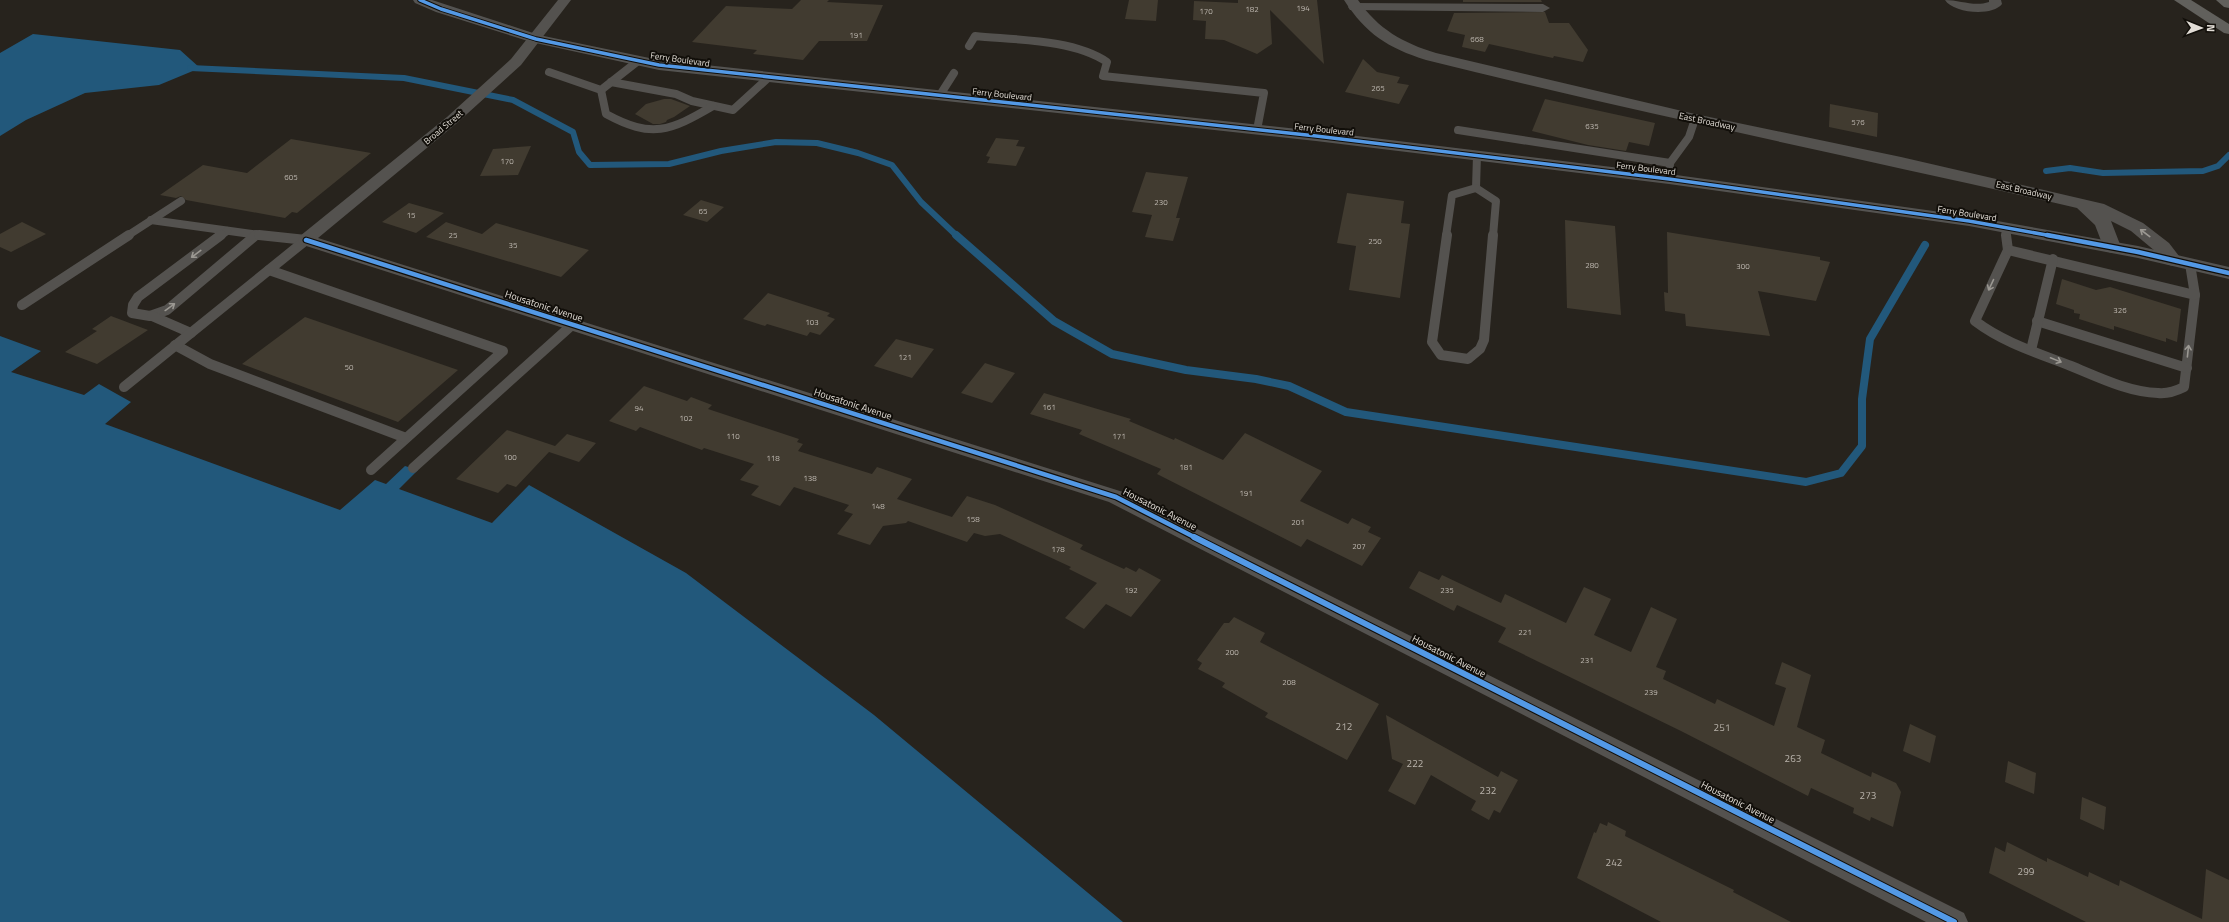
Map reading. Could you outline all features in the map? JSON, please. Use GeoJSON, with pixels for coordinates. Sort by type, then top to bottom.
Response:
{"type":"FeatureCollection","features":[{"type":"Feature","properties":{"kind":"highway"},"geometry":{"type":"LineString","coordinates":[[2181,0],[2229,30]]}},
{"type":"Feature","properties":{"kind":"highway"},"geometry":{"type":"LineString","coordinates":[[2223,0],[2229,4]]}},
{"type":"Feature","properties":{"kind":"main road","name":"Ferry Boulevard"},"geometry":{"type":"LineString","coordinates":[[420,0],[441,9],[536,39],[638,61],[768,78],[940,95],[1476,155],[1670,171],[1884,208],[2005,227],[2112,247],[2229,273]]}},
{"type":"Feature","properties":{"kind":"street","name":"Broad Street"},"geometry":{"type":"LineString","coordinates":[[306,240],[452,120],[516,62],[536,39],[565,0]]}},
{"type":"Feature","properties":{"kind":"street"},"geometry":{"type":"LineString","coordinates":[[1951,0],[1957,5],[1973,9],[1984,8],[1995,4],[1995,0]]}},
{"type":"Feature","properties":{"kind":"street"},"geometry":{"type":"LineString","coordinates":[[1353,4],[1543,8]]}},
{"type":"Feature","properties":{"kind":"street","name":"East Broadway"},"geometry":{"type":"LineString","coordinates":[[1353,4],[1365,22],[1383,37],[1412,51],[1431,58],[1695,119],[1901,162],[2083,205],[2112,213],[2131,223],[2182,262]]}},
{"type":"Feature","properties":{"kind":"street","name":"East Broadway"},"geometry":{"type":"LineString","coordinates":[[2083,205],[2103,223],[2112,247]]}},
{"type":"Feature","properties":{"kind":"street","name":"Housatonic Avenue"},"geometry":{"type":"LineString","coordinates":[[306,240],[1116,496],[1954,922]]}},
{"type":"Feature","properties":{"kind":"lane"},"geometry":{"type":"LineString","coordinates":[[969,46],[975,36],[1076,48],[1088,51],[1103,58],[1107,62],[1103,76],[1264,93],[1257,130]]}},
{"type":"Feature","properties":{"kind":"lane"},"geometry":{"type":"LineString","coordinates":[[601,90],[638,61]]}},
{"type":"Feature","properties":{"kind":"lane"},"geometry":{"type":"LineString","coordinates":[[549,72],[601,90]]}},
{"type":"Feature","properties":{"kind":"lane"},"geometry":{"type":"LineString","coordinates":[[940,95],[954,73]]}},
{"type":"Feature","properties":{"kind":"lane"},"geometry":{"type":"LineString","coordinates":[[612,82],[676,94],[692,101],[733,110],[768,78]]}},
{"type":"Feature","properties":{"kind":"lane"},"geometry":{"type":"LineString","coordinates":[[601,90],[606,114],[621,123],[641,130],[661,130],[683,123],[713,106]]}},
{"type":"Feature","properties":{"kind":"lane"},"geometry":{"type":"LineString","coordinates":[[1458,130],[1670,171],[1694,127],[1695,119]]}},
{"type":"Feature","properties":{"kind":"lane"},"geometry":{"type":"LineString","coordinates":[[1476,155],[1476,188]]}},
{"type":"Feature","properties":{"kind":"lane"},"geometry":{"type":"LineString","coordinates":[[1476,188],[1496,201],[1484,340],[1480,349],[1468,359],[1441,355],[1432,342],[1452,195],[1476,188]]}},
{"type":"Feature","properties":{"kind":"lane"},"geometry":{"type":"LineString","coordinates":[[22,305],[181,201]]}},
{"type":"Feature","properties":{"kind":"lane"},"geometry":{"type":"LineString","coordinates":[[151,220],[256,235],[306,240]]}},
{"type":"Feature","properties":{"kind":"lane"},"geometry":{"type":"LineString","coordinates":[[2005,227],[2008,250],[1975,321],[1987,331],[2031,350],[2115,383],[2150,393],[2174,393],[2184,387],[2195,295],[2182,262]]}},
{"type":"Feature","properties":{"kind":"lane"},"geometry":{"type":"LineString","coordinates":[[227,231],[138,297],[133,305],[132,313],[141,317],[152,316],[167,310],[256,235]]}},
{"type":"Feature","properties":{"kind":"lane"},"geometry":{"type":"LineString","coordinates":[[124,387],[306,240]]}},
{"type":"Feature","properties":{"kind":"lane"},"geometry":{"type":"LineString","coordinates":[[2008,250],[2053,259],[2195,295]]}},
{"type":"Feature","properties":{"kind":"lane"},"geometry":{"type":"LineString","coordinates":[[2031,350],[2053,259]]}},
{"type":"Feature","properties":{"kind":"lane"},"geometry":{"type":"LineString","coordinates":[[269,270],[503,351],[370,470]]}},
{"type":"Feature","properties":{"kind":"lane"},"geometry":{"type":"LineString","coordinates":[[152,316],[191,333]]}},
{"type":"Feature","properties":{"kind":"lane"},"geometry":{"type":"LineString","coordinates":[[2037,321],[2186,368]]}},
{"type":"Feature","properties":{"kind":"lane"},"geometry":{"type":"LineString","coordinates":[[413,468],[572,324]]}},
{"type":"Feature","properties":{"kind":"lane"},"geometry":{"type":"LineString","coordinates":[[175,346],[210,364],[406,438]]}},
{"type":"Feature","properties":{"kind":"water"},"geometry":{"type":"Polygon","coordinates":[[[33,34],[180,50],[200,68],[159,85],[85,93],[26,120],[0,136],[0,53],[33,34]]]}},
{"type":"Feature","properties":{"kind":"water"},"geometry":{"type":"Polygon","coordinates":[[[0,336],[41,351],[11,372],[84,395],[99,384],[131,402],[105,424],[340,510],[375,480],[386,484],[405,466],[418,470],[399,489],[492,523],[529,485],[686,573],[874,715],[1123,922],[0,922],[0,336]]]}},
{"type":"Feature","properties":{"kind":"building"},"geometry":{"type":"Polygon","coordinates":[[[801,0],[829,0],[827,2],[883,5],[867,41],[819,41],[803,60],[753,54],[757,50],[692,42],[726,6],[792,9],[801,0]]]}},
{"type":"Feature","properties":{"kind":"building"},"geometry":{"type":"Polygon","coordinates":[[[1129,0],[1158,0],[1156,21],[1125,19],[1129,0]]]}},
{"type":"Feature","properties":{"kind":"building"},"geometry":{"type":"Polygon","coordinates":[[[1238,0],[1317,0],[1324,64],[1270,10],[1272,44],[1257,54],[1224,40],[1205,39],[1206,21],[1193,20],[1194,1],[1238,3],[1238,0]]]}},
{"type":"Feature","properties":{"kind":"building"},"geometry":{"type":"Polygon","coordinates":[[[1463,0],[1541,0],[1542,2],[1463,2],[1463,0]]]}},
{"type":"Feature","properties":{"kind":"building"},"geometry":{"type":"Polygon","coordinates":[[[1545,12],[1549,23],[1569,23],[1588,50],[1583,62],[1554,56],[1553,58],[1489,44],[1485,52],[1462,47],[1465,35],[1447,31],[1454,13],[1545,12]]]}},
{"type":"Feature","properties":{"kind":"building"},"geometry":{"type":"Polygon","coordinates":[[[1363,59],[1377,72],[1400,77],[1397,83],[1409,85],[1399,104],[1345,92],[1363,59]]]}},
{"type":"Feature","properties":{"kind":"building"},"geometry":{"type":"Polygon","coordinates":[[[664,99],[671,99],[690,106],[666,122],[660,124],[653,124],[635,114],[646,104],[664,99]]]}},
{"type":"Feature","properties":{"kind":"building"},"geometry":{"type":"Polygon","coordinates":[[[1545,99],[1655,123],[1649,146],[1629,142],[1626,151],[1588,145],[1532,131],[1545,99]]]}},
{"type":"Feature","properties":{"kind":"building"},"geometry":{"type":"Polygon","coordinates":[[[1830,104],[1878,113],[1877,137],[1829,127],[1830,104]]]}},
{"type":"Feature","properties":{"kind":"building"},"geometry":{"type":"Polygon","coordinates":[[[996,138],[1019,140],[1016,146],[1025,147],[1016,166],[987,163],[990,157],[986,156],[996,138]]]}},
{"type":"Feature","properties":{"kind":"building"},"geometry":{"type":"Polygon","coordinates":[[[291,139],[371,153],[297,213],[292,212],[285,218],[186,200],[181,196],[176,198],[160,195],[203,165],[247,173],[291,139]]]}},
{"type":"Feature","properties":{"kind":"building"},"geometry":{"type":"Polygon","coordinates":[[[531,146],[518,175],[480,176],[493,149],[531,146]]]}},
{"type":"Feature","properties":{"kind":"building"},"geometry":{"type":"Polygon","coordinates":[[[1146,172],[1188,177],[1176,218],[1180,218],[1173,241],[1145,237],[1152,215],[1132,212],[1146,172]]]}},
{"type":"Feature","properties":{"kind":"building"},"geometry":{"type":"Polygon","coordinates":[[[1347,193],[1404,201],[1401,223],[1410,224],[1400,298],[1349,290],[1356,246],[1337,243],[1347,193]]]}},
{"type":"Feature","properties":{"kind":"building"},"geometry":{"type":"Polygon","coordinates":[[[701,200],[724,207],[707,222],[683,215],[701,200]]]}},
{"type":"Feature","properties":{"kind":"building"},"geometry":{"type":"Polygon","coordinates":[[[409,203],[444,213],[416,233],[382,222],[409,203]]]}},
{"type":"Feature","properties":{"kind":"building"},"geometry":{"type":"Polygon","coordinates":[[[1565,220],[1615,226],[1621,315],[1567,308],[1565,220]]]}},
{"type":"Feature","properties":{"kind":"building"},"geometry":{"type":"Polygon","coordinates":[[[22,222],[46,234],[11,252],[0,247],[0,234],[22,222]]]}},
{"type":"Feature","properties":{"kind":"building"},"geometry":{"type":"Polygon","coordinates":[[[446,222],[482,234],[496,223],[589,250],[561,277],[426,237],[446,222]]]}},
{"type":"Feature","properties":{"kind":"building"},"geometry":{"type":"Polygon","coordinates":[[[1667,232],[1820,257],[1820,260],[1830,262],[1816,301],[1758,291],[1770,336],[1686,326],[1685,314],[1665,311],[1664,292],[1668,293],[1667,232]]]}},
{"type":"Feature","properties":{"kind":"building"},"geometry":{"type":"Polygon","coordinates":[[[2062,279],[2096,290],[2110,287],[2181,309],[2177,342],[2166,338],[2166,342],[2114,326],[2114,330],[2079,319],[2080,314],[2074,313],[2074,310],[2056,304],[2062,279]]]}},
{"type":"Feature","properties":{"kind":"building"},"geometry":{"type":"Polygon","coordinates":[[[768,293],[830,313],[827,316],[835,319],[820,335],[810,332],[807,336],[767,324],[765,326],[743,319],[768,293]]]}},
{"type":"Feature","properties":{"kind":"building"},"geometry":{"type":"Polygon","coordinates":[[[111,316],[148,330],[97,364],[65,352],[97,331],[92,329],[111,316]]]}},
{"type":"Feature","properties":{"kind":"building"},"geometry":{"type":"Polygon","coordinates":[[[305,317],[458,370],[398,422],[242,364],[305,317]]]}},
{"type":"Feature","properties":{"kind":"building"},"geometry":{"type":"Polygon","coordinates":[[[896,339],[934,349],[912,378],[874,366],[896,339]]]}},
{"type":"Feature","properties":{"kind":"building"},"geometry":{"type":"Polygon","coordinates":[[[985,363],[1015,373],[992,403],[961,393],[985,363]]]}},
{"type":"Feature","properties":{"kind":"building"},"geometry":{"type":"Polygon","coordinates":[[[644,386],[687,401],[691,397],[712,405],[708,409],[799,439],[797,442],[803,444],[798,451],[872,474],[877,467],[912,479],[897,499],[952,517],[967,496],[995,505],[1083,545],[1080,549],[1124,569],[1126,567],[1136,572],[1139,568],[1161,580],[1131,617],[1106,604],[1084,629],[1065,618],[1097,583],[1069,569],[1071,567],[1000,534],[985,536],[974,533],[967,542],[908,521],[906,523],[883,526],[870,545],[837,534],[853,514],[844,511],[849,505],[794,487],[780,506],[751,495],[759,486],[740,480],[754,464],[704,448],[702,450],[640,427],[636,431],[609,421],[644,386]]]}},
{"type":"Feature","properties":{"kind":"building"},"geometry":{"type":"Polygon","coordinates":[[[1044,393],[1131,419],[1129,421],[1174,440],[1175,438],[1223,460],[1245,433],[1322,471],[1300,501],[1348,524],[1352,518],[1371,527],[1368,532],[1381,538],[1362,566],[1307,539],[1301,547],[1157,474],[1161,469],[1079,434],[1082,430],[1030,414],[1044,393]]]}},
{"type":"Feature","properties":{"kind":"building"},"geometry":{"type":"Polygon","coordinates":[[[507,430],[555,446],[567,434],[596,443],[579,462],[549,452],[516,487],[507,484],[498,493],[456,479],[507,430]]]}},
{"type":"Feature","properties":{"kind":"building"},"geometry":{"type":"Polygon","coordinates":[[[1419,571],[1439,580],[1442,575],[1501,603],[1505,594],[1566,623],[1584,587],[1611,599],[1594,635],[1631,652],[1651,607],[1677,619],[1656,667],[1666,671],[1663,679],[1715,704],[1717,699],[1774,726],[1786,688],[1775,684],[1782,662],[1811,675],[1797,727],[1825,740],[1821,753],[1871,777],[1872,772],[1896,783],[1901,792],[1893,827],[1871,817],[1870,821],[1853,813],[1854,808],[1811,788],[1808,796],[1681,731],[1498,642],[1506,628],[1457,605],[1454,611],[1409,588],[1419,571]]]}},
{"type":"Feature","properties":{"kind":"building"},"geometry":{"type":"Polygon","coordinates":[[[1234,617],[1265,633],[1260,642],[1379,704],[1347,760],[1265,717],[1268,713],[1222,687],[1225,683],[1198,669],[1202,663],[1197,660],[1224,623],[1229,623],[1234,617]]]}},
{"type":"Feature","properties":{"kind":"building"},"geometry":{"type":"Polygon","coordinates":[[[1386,715],[1498,777],[1501,771],[1518,780],[1500,813],[1494,810],[1489,820],[1471,810],[1476,801],[1431,775],[1415,805],[1388,791],[1403,764],[1392,759],[1386,715]]]}},
{"type":"Feature","properties":{"kind":"building"},"geometry":{"type":"Polygon","coordinates":[[[1910,724],[1936,736],[1930,763],[1903,751],[1910,724]]]}},
{"type":"Feature","properties":{"kind":"building"},"geometry":{"type":"Polygon","coordinates":[[[2008,761],[2036,773],[2034,794],[2005,782],[2008,761]]]}},
{"type":"Feature","properties":{"kind":"building"},"geometry":{"type":"Polygon","coordinates":[[[2082,797],[2106,807],[2104,830],[2080,819],[2082,797]]]}},
{"type":"Feature","properties":{"kind":"building"},"geometry":{"type":"Polygon","coordinates":[[[1608,822],[1626,831],[1625,836],[1734,890],[1733,892],[1791,922],[1661,922],[1577,878],[1594,832],[1596,833],[1600,823],[1607,826],[1608,822]]]}},
{"type":"Feature","properties":{"kind":"building"},"geometry":{"type":"Polygon","coordinates":[[[2007,842],[2047,862],[2047,858],[2088,877],[2089,872],[2119,886],[2120,880],[2202,919],[2206,869],[2229,880],[2229,922],[2086,922],[1989,873],[1995,847],[2005,852],[2007,842]]]}},
{"type":"Feature","properties":{"kind":"waterway"},"geometry":{"type":"LineString","coordinates":[[190,68],[404,78],[513,100],[573,132],[579,152],[590,165],[669,164],[721,151],[776,142],[817,143],[858,153],[892,165],[921,202],[957,236]]}},
{"type":"Feature","properties":{"kind":"waterway"},"geometry":{"type":"LineString","coordinates":[[2046,171],[2070,168],[2103,173],[2203,171],[2218,166],[2229,155]]}},
{"type":"Feature","properties":{"kind":"waterway"},"geometry":{"type":"LineString","coordinates":[[956,235],[1054,321],[1112,354],[1186,370],[1256,379],[1289,386],[1346,412],[1806,482],[1841,473],[1862,446],[1862,399],[1870,339],[1925,245]]}},
{"type":"Feature","properties":{"kind":"cycle path"},"geometry":{"type":"LineString","coordinates":[[420,0],[441,9],[536,39],[659,65],[1316,136],[1669,179],[1969,221],[2138,252],[2229,273]]}},
{"type":"Feature","properties":{"kind":"cycle path"},"geometry":{"type":"LineString","coordinates":[[306,240],[1116,497],[1954,922]]}}]}
